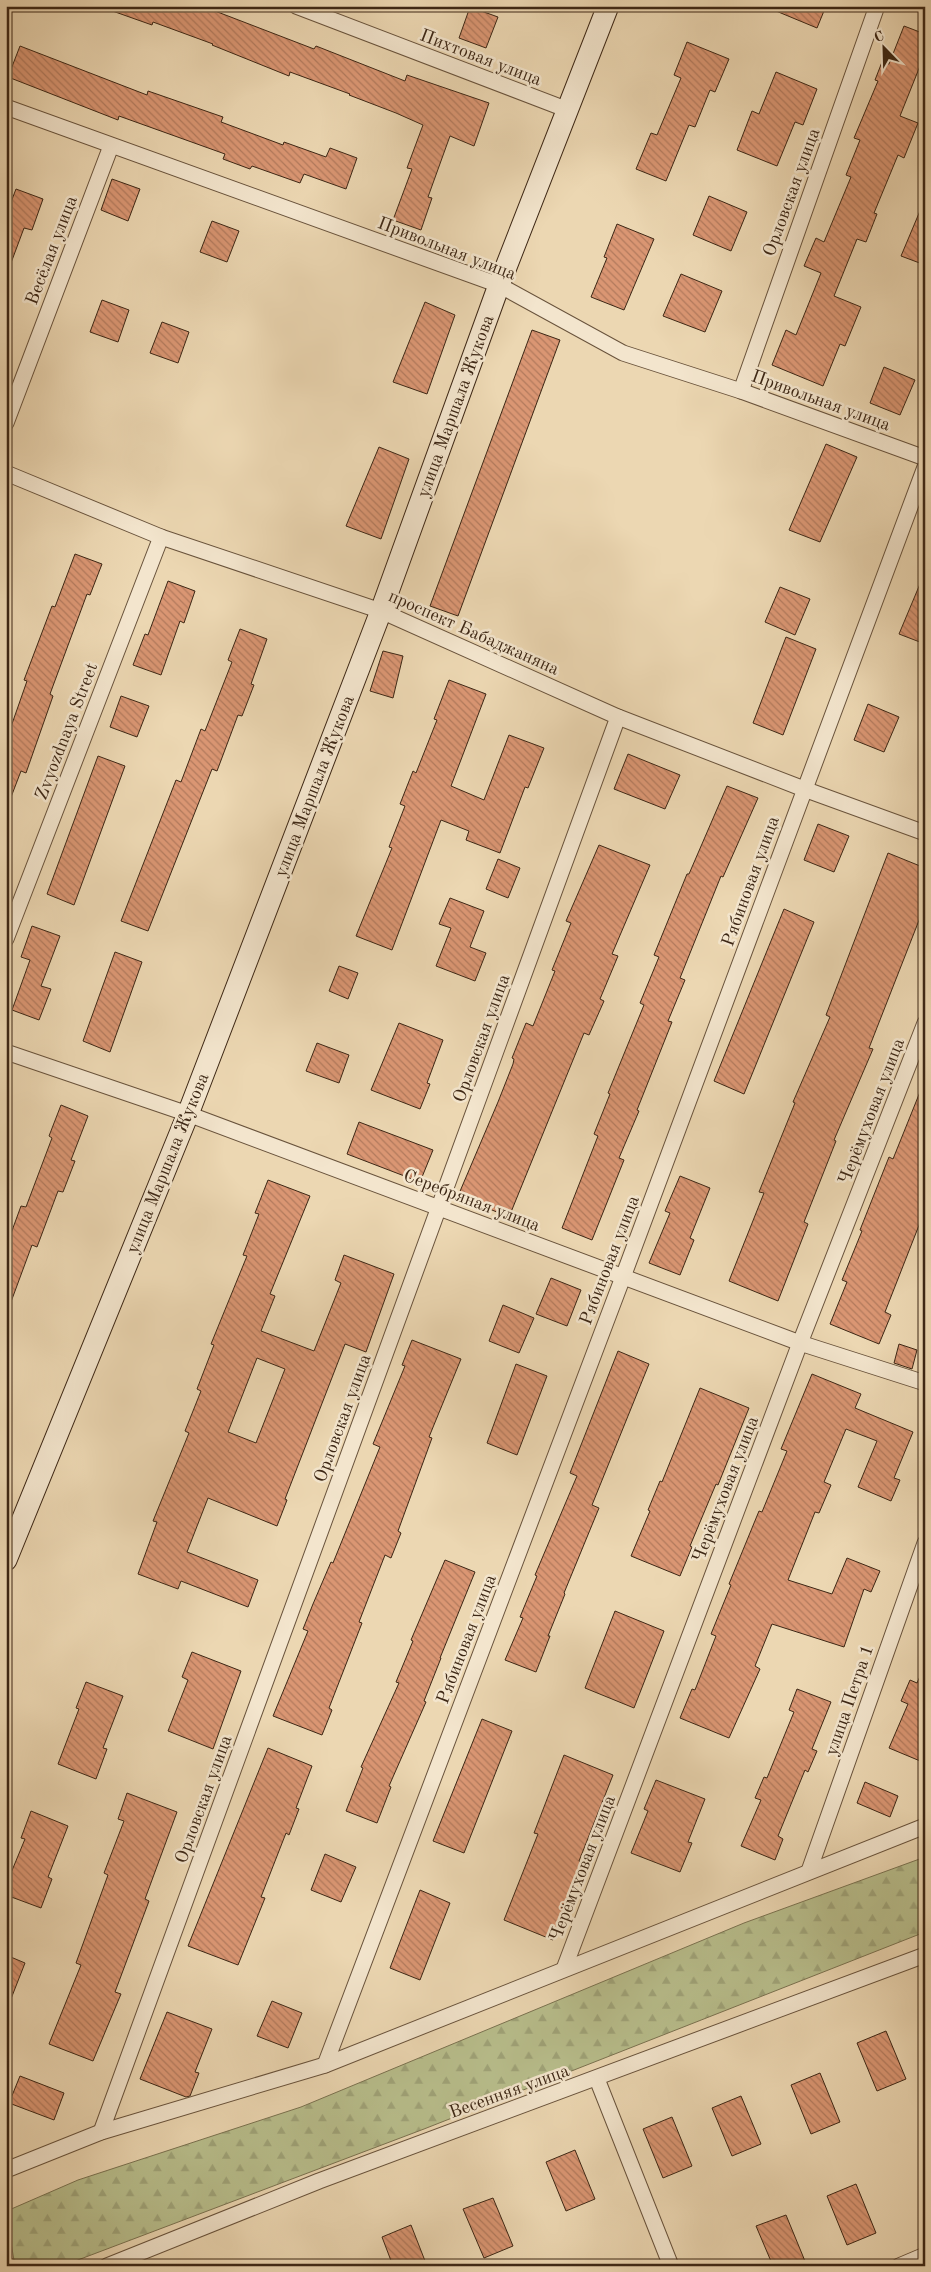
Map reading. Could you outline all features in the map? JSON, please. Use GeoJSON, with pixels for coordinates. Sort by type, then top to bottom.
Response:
{"type":"FeatureCollection","features":[{"type":"Feature","properties":{"kind":"main road","name":"улица Маршала Жукова"},"geometry":{"type":"LineString","coordinates":[[6,1560],[188,1114],[381,611],[499,285],[608,6]]}},
{"type":"Feature","properties":{"kind":"street","name":"Пихтовая улица"},"geometry":{"type":"LineString","coordinates":[[296,6],[568,110]]}},
{"type":"Feature","properties":{"kind":"street","name":"Орловская улица"},"geometry":{"type":"LineString","coordinates":[[741,391],[877,6]]}},
{"type":"Feature","properties":{"kind":"street","name":"Привольная улица"},"geometry":{"type":"LineString","coordinates":[[6,107],[499,285],[623,353],[741,391],[925,458]]}},
{"type":"Feature","properties":{"kind":"street","name":"Весёлая улица"},"geometry":{"type":"LineString","coordinates":[[6,423],[111,146]]}},
{"type":"Feature","properties":{"kind":"street","name":"Рябиновая улица"},"geometry":{"type":"LineString","coordinates":[[324,2065],[623,1277],[925,467]]}},
{"type":"Feature","properties":{"kind":"street","name":"проспект Бабаджаняна"},"geometry":{"type":"LineString","coordinates":[[6,473],[161,537],[381,611],[618,717],[804,790],[925,833]]}},
{"type":"Feature","properties":{"kind":"street","name":"Zvyozdnaya Street"},"geometry":{"type":"LineString","coordinates":[[6,939],[161,537]]}},
{"type":"Feature","properties":{"kind":"street","name":"Орловская улица"},"geometry":{"type":"LineString","coordinates":[[101,2132],[618,717]]}},
{"type":"Feature","properties":{"kind":"street","name":"Черёмуховая улица"},"geometry":{"type":"LineString","coordinates":[[564,1969],[800,1343],[925,1023]]}},
{"type":"Feature","properties":{"kind":"street","name":"Серебряная улица"},"geometry":{"type":"LineString","coordinates":[[6,1052],[188,1114],[800,1343],[925,1383]]}},
{"type":"Feature","properties":{"kind":"street","name":"улица Петра 1"},"geometry":{"type":"LineString","coordinates":[[809,1871],[925,1543]]}},
{"type":"Feature","properties":{"kind":"street"},"geometry":{"type":"LineString","coordinates":[[6,2170],[101,2132],[324,2065],[925,1826]]}},
{"type":"Feature","properties":{"kind":"street","name":"Весенняя улица"},"geometry":{"type":"LineString","coordinates":[[107,2266],[319,2182],[925,1955]]}},
{"type":"Feature","properties":{"kind":"street"},"geometry":{"type":"LineString","coordinates":[[597,2078],[671,2266]]}},
{"type":"Feature","properties":{"kind":"street"},"geometry":{"type":"LineString","coordinates":[[899,2266],[925,2255]]}},
{"type":"Feature","properties":{"kind":"green space"},"geometry":{"type":"Polygon","coordinates":[[[925,1857],[925,1932],[424,2129],[62,2266],[15,2266],[11,2243],[9,2210],[78,2180],[301,2107],[744,1923],[925,1857]]]}},
{"type":"Feature","properties":{"kind":"building"},"geometry":{"type":"Polygon","coordinates":[[[105,6],[202,6],[314,49],[316,46],[405,81],[407,75],[489,103],[474,146],[450,136],[428,197],[432,198],[421,230],[393,220],[412,169],[407,168],[423,125],[350,94],[290,72],[289,76],[213,44],[153,22],[152,25],[104,8],[105,6]]]}},
{"type":"Feature","properties":{"kind":"building"},"geometry":{"type":"Polygon","coordinates":[[[764,6],[826,6],[817,28],[764,6]]]}},
{"type":"Feature","properties":{"kind":"building"},"geometry":{"type":"Polygon","coordinates":[[[470,7],[498,17],[486,48],[459,38],[470,7]]]}},
{"type":"Feature","properties":{"kind":"building"},"geometry":{"type":"Polygon","coordinates":[[[904,26],[925,34],[925,68],[920,66],[900,116],[918,123],[904,158],[898,155],[874,213],[877,214],[866,242],[857,239],[834,296],[861,307],[845,346],[840,344],[823,386],[772,365],[786,330],[796,335],[821,273],[804,266],[816,238],[824,242],[851,177],[846,175],[860,140],[854,138],[878,81],[875,80],[882,62],[889,64],[904,26]]]}},
{"type":"Feature","properties":{"kind":"building"},"geometry":{"type":"Polygon","coordinates":[[[687,42],[729,59],[715,92],[710,90],[695,127],[689,125],[666,181],[636,169],[651,133],[657,135],[681,78],[674,75],[687,42]]]}},
{"type":"Feature","properties":{"kind":"building"},"geometry":{"type":"Polygon","coordinates":[[[20,46],[147,95],[148,91],[223,117],[221,122],[283,145],[284,142],[326,157],[330,148],[357,158],[346,189],[304,174],[300,183],[252,166],[250,169],[223,159],[225,154],[119,116],[118,120],[8,77],[20,46]]]}},
{"type":"Feature","properties":{"kind":"building"},"geometry":{"type":"Polygon","coordinates":[[[776,72],[817,89],[803,125],[795,122],[777,166],[737,150],[752,111],[759,114],[776,72]]]}},
{"type":"Feature","properties":{"kind":"building"},"geometry":{"type":"Polygon","coordinates":[[[112,179],[140,189],[128,221],[101,210],[112,179]]]}},
{"type":"Feature","properties":{"kind":"building"},"geometry":{"type":"Polygon","coordinates":[[[16,189],[43,199],[32,230],[24,228],[8,271],[6,215],[16,189]]]}},
{"type":"Feature","properties":{"kind":"building"},"geometry":{"type":"Polygon","coordinates":[[[709,196],[747,212],[731,251],[693,235],[709,196]]]}},
{"type":"Feature","properties":{"kind":"building"},"geometry":{"type":"Polygon","coordinates":[[[925,199],[925,265],[901,256],[925,199]]]}},
{"type":"Feature","properties":{"kind":"building"},"geometry":{"type":"Polygon","coordinates":[[[212,221],[239,231],[227,262],[200,252],[212,221]]]}},
{"type":"Feature","properties":{"kind":"building"},"geometry":{"type":"Polygon","coordinates":[[[617,224],[654,239],[624,310],[591,297],[607,258],[604,257],[617,224]]]}},
{"type":"Feature","properties":{"kind":"building"},"geometry":{"type":"Polygon","coordinates":[[[681,274],[722,291],[705,332],[663,316],[681,274]]]}},
{"type":"Feature","properties":{"kind":"building"},"geometry":{"type":"Polygon","coordinates":[[[102,300],[129,310],[118,342],[90,332],[102,300]]]}},
{"type":"Feature","properties":{"kind":"building"},"geometry":{"type":"Polygon","coordinates":[[[425,302],[455,315],[427,394],[393,382],[425,302]]]}},
{"type":"Feature","properties":{"kind":"building"},"geometry":{"type":"Polygon","coordinates":[[[162,322],[189,332],[178,363],[150,353],[162,322]]]}},
{"type":"Feature","properties":{"kind":"building"},"geometry":{"type":"Polygon","coordinates":[[[532,330],[560,340],[458,616],[430,606],[532,330]]]}},
{"type":"Feature","properties":{"kind":"building"},"geometry":{"type":"Polygon","coordinates":[[[884,367],[915,380],[900,415],[870,403],[884,367]]]}},
{"type":"Feature","properties":{"kind":"building"},"geometry":{"type":"Polygon","coordinates":[[[826,444],[857,457],[820,542],[789,530],[826,444]]]}},
{"type":"Feature","properties":{"kind":"building"},"geometry":{"type":"Polygon","coordinates":[[[379,447],[409,459],[381,539],[346,526],[379,447]]]}},
{"type":"Feature","properties":{"kind":"building"},"geometry":{"type":"Polygon","coordinates":[[[75,554],[102,564],[90,595],[87,594],[50,694],[53,696],[26,773],[21,771],[8,805],[6,805],[6,741],[27,681],[24,680],[52,606],[55,607],[75,554]]]}},
{"type":"Feature","properties":{"kind":"building"},"geometry":{"type":"Polygon","coordinates":[[[925,572],[925,644],[899,634],[925,572]]]}},
{"type":"Feature","properties":{"kind":"building"},"geometry":{"type":"Polygon","coordinates":[[[168,581],[195,591],[184,623],[180,621],[161,675],[133,665],[145,634],[148,635],[168,581]]]}},
{"type":"Feature","properties":{"kind":"building"},"geometry":{"type":"Polygon","coordinates":[[[780,587],[810,599],[795,635],[765,622],[780,587]]]}},
{"type":"Feature","properties":{"kind":"building"},"geometry":{"type":"Polygon","coordinates":[[[240,629],[267,639],[251,684],[254,685],[242,716],[238,715],[217,771],[212,769],[148,931],[121,921],[176,780],[181,782],[201,729],[205,731],[232,662],[228,660],[240,629]]]}},
{"type":"Feature","properties":{"kind":"building"},"geometry":{"type":"Polygon","coordinates":[[[786,637],[816,649],[783,735],[753,723],[786,637]]]}},
{"type":"Feature","properties":{"kind":"building"},"geometry":{"type":"Polygon","coordinates":[[[383,651],[403,656],[393,698],[370,691],[383,651]]]}},
{"type":"Feature","properties":{"kind":"building"},"geometry":{"type":"Polygon","coordinates":[[[449,680],[486,694],[451,786],[484,800],[509,735],[544,748],[528,788],[525,787],[500,853],[466,840],[469,831],[441,820],[392,950],[356,936],[392,848],[389,847],[405,806],[400,804],[413,771],[416,773],[437,720],[434,719],[449,680]]]}},
{"type":"Feature","properties":{"kind":"building"},"geometry":{"type":"Polygon","coordinates":[[[121,696],[149,706],[137,737],[110,727],[121,696]]]}},
{"type":"Feature","properties":{"kind":"building"},"geometry":{"type":"Polygon","coordinates":[[[868,704],[899,717],[884,752],[854,740],[868,704]]]}},
{"type":"Feature","properties":{"kind":"building"},"geometry":{"type":"Polygon","coordinates":[[[628,754],[680,775],[665,809],[614,789],[628,754]]]}},
{"type":"Feature","properties":{"kind":"building"},"geometry":{"type":"Polygon","coordinates":[[[98,756],[125,766],[74,905],[47,894],[98,756]]]}},
{"type":"Feature","properties":{"kind":"building"},"geometry":{"type":"Polygon","coordinates":[[[727,786],[758,798],[723,877],[721,876],[680,978],[685,980],[668,1021],[672,1022],[637,1110],[639,1111],[619,1158],[624,1160],[592,1240],[562,1228],[598,1136],[594,1134],[610,1094],[608,1093],[644,1005],[640,1003],[659,957],[654,955],[687,874],[689,874],[727,786]]]}},
{"type":"Feature","properties":{"kind":"building"},"geometry":{"type":"Polygon","coordinates":[[[818,824],[849,836],[834,872],[804,860],[818,824]]]}},
{"type":"Feature","properties":{"kind":"building"},"geometry":{"type":"Polygon","coordinates":[[[599,845],[650,865],[612,954],[618,956],[600,999],[604,1001],[589,1035],[584,1033],[509,1217],[458,1196],[513,1064],[514,1059],[512,1058],[526,1023],[533,1026],[555,971],[552,970],[571,923],[566,921],[599,845]]]}},
{"type":"Feature","properties":{"kind":"building"},"geometry":{"type":"Polygon","coordinates":[[[888,853],[925,868],[925,905],[869,1048],[873,1049],[834,1140],[836,1141],[804,1222],[808,1224],[778,1301],[729,1281],[764,1193],[759,1192],[795,1103],[793,1102],[830,1017],[826,1015],[888,853]]]}},
{"type":"Feature","properties":{"kind":"building"},"geometry":{"type":"Polygon","coordinates":[[[498,859],[520,868],[508,898],[486,889],[498,859]]]}},
{"type":"Feature","properties":{"kind":"building"},"geometry":{"type":"Polygon","coordinates":[[[450,898],[484,911],[470,947],[486,953],[475,981],[436,966],[451,928],[439,924],[450,898]]]}},
{"type":"Feature","properties":{"kind":"building"},"geometry":{"type":"Polygon","coordinates":[[[784,909],[814,922],[744,1094],[714,1081],[784,909]]]}},
{"type":"Feature","properties":{"kind":"building"},"geometry":{"type":"Polygon","coordinates":[[[32,926],[60,936],[41,986],[51,989],[39,1020],[12,1010],[30,960],[21,957],[32,926]]]}},
{"type":"Feature","properties":{"kind":"building"},"geometry":{"type":"Polygon","coordinates":[[[115,952],[142,962],[110,1052],[83,1041],[115,952]]]}},
{"type":"Feature","properties":{"kind":"building"},"geometry":{"type":"Polygon","coordinates":[[[339,966],[358,973],[348,999],[329,991],[339,966]]]}},
{"type":"Feature","properties":{"kind":"building"},"geometry":{"type":"Polygon","coordinates":[[[399,1023],[443,1040],[427,1083],[430,1084],[420,1109],[371,1090],[399,1023]]]}},
{"type":"Feature","properties":{"kind":"building"},"geometry":{"type":"Polygon","coordinates":[[[317,1043],[349,1055],[339,1083],[306,1071],[317,1043]]]}},
{"type":"Feature","properties":{"kind":"building"},"geometry":{"type":"Polygon","coordinates":[[[924,1082],[925,1210],[885,1312],[891,1315],[879,1344],[830,1324],[847,1282],[842,1280],[862,1231],[860,1230],[889,1157],[893,1159],[924,1082]]]}},
{"type":"Feature","properties":{"kind":"building"},"geometry":{"type":"Polygon","coordinates":[[[61,1105],[88,1116],[71,1160],[75,1161],[63,1192],[58,1191],[37,1247],[32,1245],[8,1310],[6,1309],[6,1247],[21,1206],[26,1207],[52,1138],[49,1136],[61,1105]]]}},
{"type":"Feature","properties":{"kind":"building"},"geometry":{"type":"Polygon","coordinates":[[[359,1122],[433,1150],[420,1182],[347,1154],[359,1122]]]}},
{"type":"Feature","properties":{"kind":"building"},"geometry":{"type":"Polygon","coordinates":[[[680,1176],[710,1188],[690,1238],[694,1240],[680,1275],[649,1263],[670,1213],[665,1211],[680,1176]]]}},
{"type":"Feature","properties":{"kind":"building"},"geometry":{"type":"Polygon","coordinates":[[[268,1180],[310,1196],[270,1294],[275,1296],[261,1331],[314,1351],[341,1283],[335,1280],[344,1255],[394,1274],[366,1352],[345,1344],[285,1499],[287,1500],[277,1526],[208,1498],[187,1552],[258,1580],[248,1607],[181,1581],[178,1589],[138,1574],[157,1522],[153,1521],[189,1433],[185,1431],[201,1391],[197,1389],[214,1345],[211,1344],[247,1256],[243,1255],[259,1214],[255,1213],[268,1180]],[[257,1358],[228,1432],[256,1443],[285,1369],[257,1358]]]}},
{"type":"Feature","properties":{"kind":"building"},"geometry":{"type":"Polygon","coordinates":[[[551,1278],[581,1290],[567,1326],[536,1314],[551,1278]]]}},
{"type":"Feature","properties":{"kind":"building"},"geometry":{"type":"Polygon","coordinates":[[[503,1305],[534,1318],[519,1353],[489,1341],[503,1305]]]}},
{"type":"Feature","properties":{"kind":"building"},"geometry":{"type":"Polygon","coordinates":[[[412,1340],[461,1359],[429,1437],[432,1438],[398,1531],[401,1533],[391,1558],[385,1555],[359,1622],[362,1623],[329,1708],[332,1710],[322,1735],[273,1716],[308,1631],[303,1629],[331,1562],[333,1563],[380,1447],[373,1444],[405,1366],[402,1365],[412,1340]]]}},
{"type":"Feature","properties":{"kind":"building"},"geometry":{"type":"Polygon","coordinates":[[[899,1344],[917,1350],[912,1369],[894,1363],[899,1344]]]}},
{"type":"Feature","properties":{"kind":"building"},"geometry":{"type":"Polygon","coordinates":[[[618,1351],[649,1364],[592,1505],[599,1508],[564,1593],[536,1672],[505,1660],[523,1618],[520,1617],[537,1576],[535,1575],[577,1476],[570,1473],[618,1351]]]}},
{"type":"Feature","properties":{"kind":"building"},"geometry":{"type":"Polygon","coordinates":[[[516,1364],[547,1376],[517,1455],[487,1443],[516,1364]]]}},
{"type":"Feature","properties":{"kind":"building"},"geometry":{"type":"Polygon","coordinates":[[[812,1374],[861,1394],[855,1408],[913,1432],[894,1478],[900,1480],[891,1501],[858,1487],[877,1441],[846,1429],[824,1482],[831,1485],[819,1513],[815,1512],[788,1580],[832,1594],[847,1558],[880,1571],[871,1592],[864,1589],[844,1647],[772,1624],[755,1666],[760,1669],[729,1738],[680,1718],[692,1689],[695,1690],[716,1636],[711,1634],[731,1585],[729,1584],[759,1511],[762,1512],[787,1451],[781,1449],[812,1374]]]}},
{"type":"Feature","properties":{"kind":"building"},"geometry":{"type":"Polygon","coordinates":[[[700,1388],[749,1408],[718,1485],[716,1484],[690,1546],[692,1547],[680,1576],[631,1556],[650,1511],[648,1510],[660,1481],[662,1482],[700,1388]]]}},
{"type":"Feature","properties":{"kind":"building"},"geometry":{"type":"Polygon","coordinates":[[[445,1560],[475,1572],[440,1658],[424,1701],[426,1702],[389,1786],[391,1787],[377,1823],[346,1811],[363,1768],[361,1767],[399,1683],[396,1682],[413,1641],[411,1640],[445,1560]]]}},
{"type":"Feature","properties":{"kind":"building"},"geometry":{"type":"Polygon","coordinates":[[[615,1611],[664,1631],[634,1708],[585,1688],[615,1611]]]}},
{"type":"Feature","properties":{"kind":"building"},"geometry":{"type":"Polygon","coordinates":[[[192,1652],[241,1671],[213,1749],[168,1731],[188,1680],[182,1677],[192,1652]]]}},
{"type":"Feature","properties":{"kind":"building"},"geometry":{"type":"Polygon","coordinates":[[[925,1665],[925,1763],[889,1748],[908,1704],[901,1701],[910,1680],[917,1683],[925,1665]]]}},
{"type":"Feature","properties":{"kind":"building"},"geometry":{"type":"Polygon","coordinates":[[[86,1682],[123,1696],[103,1748],[107,1749],[96,1779],[58,1764],[79,1709],[76,1708],[86,1682]]]}},
{"type":"Feature","properties":{"kind":"building"},"geometry":{"type":"Polygon","coordinates":[[[797,1689],[831,1702],[812,1749],[817,1751],[808,1772],[805,1770],[778,1836],[783,1839],[775,1860],[741,1846],[761,1800],[755,1798],[764,1777],[767,1778],[794,1712],[789,1710],[797,1689]]]}},
{"type":"Feature","properties":{"kind":"building"},"geometry":{"type":"Polygon","coordinates":[[[482,1719],[512,1731],[464,1853],[433,1841],[482,1719]]]}},
{"type":"Feature","properties":{"kind":"building"},"geometry":{"type":"Polygon","coordinates":[[[268,1748],[312,1766],[296,1808],[299,1809],[289,1835],[286,1833],[261,1897],[265,1898],[238,1965],[188,1946],[268,1748]]]}},
{"type":"Feature","properties":{"kind":"building"},"geometry":{"type":"Polygon","coordinates":[[[564,1755],[613,1775],[579,1861],[583,1863],[553,1940],[504,1920],[538,1834],[534,1833],[564,1755]]]}},
{"type":"Feature","properties":{"kind":"building"},"geometry":{"type":"Polygon","coordinates":[[[656,1780],[705,1799],[688,1842],[692,1843],[680,1872],[631,1853],[648,1811],[644,1809],[656,1780]]]}},
{"type":"Feature","properties":{"kind":"building"},"geometry":{"type":"Polygon","coordinates":[[[865,1782],[898,1796],[890,1817],[857,1803],[865,1782]]]}},
{"type":"Feature","properties":{"kind":"building"},"geometry":{"type":"Polygon","coordinates":[[[127,1793],[177,1812],[145,1899],[149,1901],[115,1992],[121,1994],[93,2061],[49,2044],[81,1965],[76,1963],[108,1875],[104,1873],[124,1821],[118,1819],[127,1793]]]}},
{"type":"Feature","properties":{"kind":"building"},"geometry":{"type":"Polygon","coordinates":[[[31,1811],[68,1826],[48,1877],[52,1879],[41,1908],[6,1895],[6,1885],[25,1839],[21,1838],[31,1811]]]}},
{"type":"Feature","properties":{"kind":"building"},"geometry":{"type":"Polygon","coordinates":[[[325,1854],[356,1867],[341,1902],[311,1890],[325,1854]]]}},
{"type":"Feature","properties":{"kind":"building"},"geometry":{"type":"Polygon","coordinates":[[[420,1890],[450,1903],[420,1980],[390,1968],[420,1890]]]}},
{"type":"Feature","properties":{"kind":"building"},"geometry":{"type":"Polygon","coordinates":[[[6,1955],[25,1963],[7,2009],[6,2008],[6,1955]]]}},
{"type":"Feature","properties":{"kind":"building"},"geometry":{"type":"Polygon","coordinates":[[[272,2001],[302,2013],[288,2048],[257,2036],[272,2001]]]}},
{"type":"Feature","properties":{"kind":"building"},"geometry":{"type":"Polygon","coordinates":[[[167,2012],[212,2029],[195,2072],[199,2073],[190,2096],[186,2097],[140,2079],[167,2012]]]}},
{"type":"Feature","properties":{"kind":"building"},"geometry":{"type":"Polygon","coordinates":[[[886,2031],[906,2079],[877,2091],[857,2043],[886,2031]]]}},
{"type":"Feature","properties":{"kind":"building"},"geometry":{"type":"Polygon","coordinates":[[[820,2073],[840,2122],[811,2134],[791,2085],[820,2073]]]}},
{"type":"Feature","properties":{"kind":"building"},"geometry":{"type":"Polygon","coordinates":[[[20,2076],[64,2093],[54,2120],[9,2103],[20,2076]]]}},
{"type":"Feature","properties":{"kind":"building"},"geometry":{"type":"Polygon","coordinates":[[[741,2096],[761,2144],[732,2156],[712,2108],[741,2096]]]}},
{"type":"Feature","properties":{"kind":"building"},"geometry":{"type":"Polygon","coordinates":[[[672,2117],[692,2166],[663,2178],[643,2129],[672,2117]]]}},
{"type":"Feature","properties":{"kind":"building"},"geometry":{"type":"Polygon","coordinates":[[[575,2150],[595,2199],[566,2211],[546,2162],[575,2150]]]}},
{"type":"Feature","properties":{"kind":"building"},"geometry":{"type":"Polygon","coordinates":[[[856,2184],[876,2233],[847,2245],[827,2196],[856,2184]]]}},
{"type":"Feature","properties":{"kind":"building"},"geometry":{"type":"Polygon","coordinates":[[[493,2198],[513,2246],[484,2258],[463,2209],[493,2198]]]}},
{"type":"Feature","properties":{"kind":"building"},"geometry":{"type":"Polygon","coordinates":[[[786,2215],[807,2266],[773,2266],[756,2226],[786,2215]]]}},
{"type":"Feature","properties":{"kind":"building"},"geometry":{"type":"Polygon","coordinates":[[[411,2225],[427,2266],[393,2266],[382,2237],[411,2225]]]}}]}
